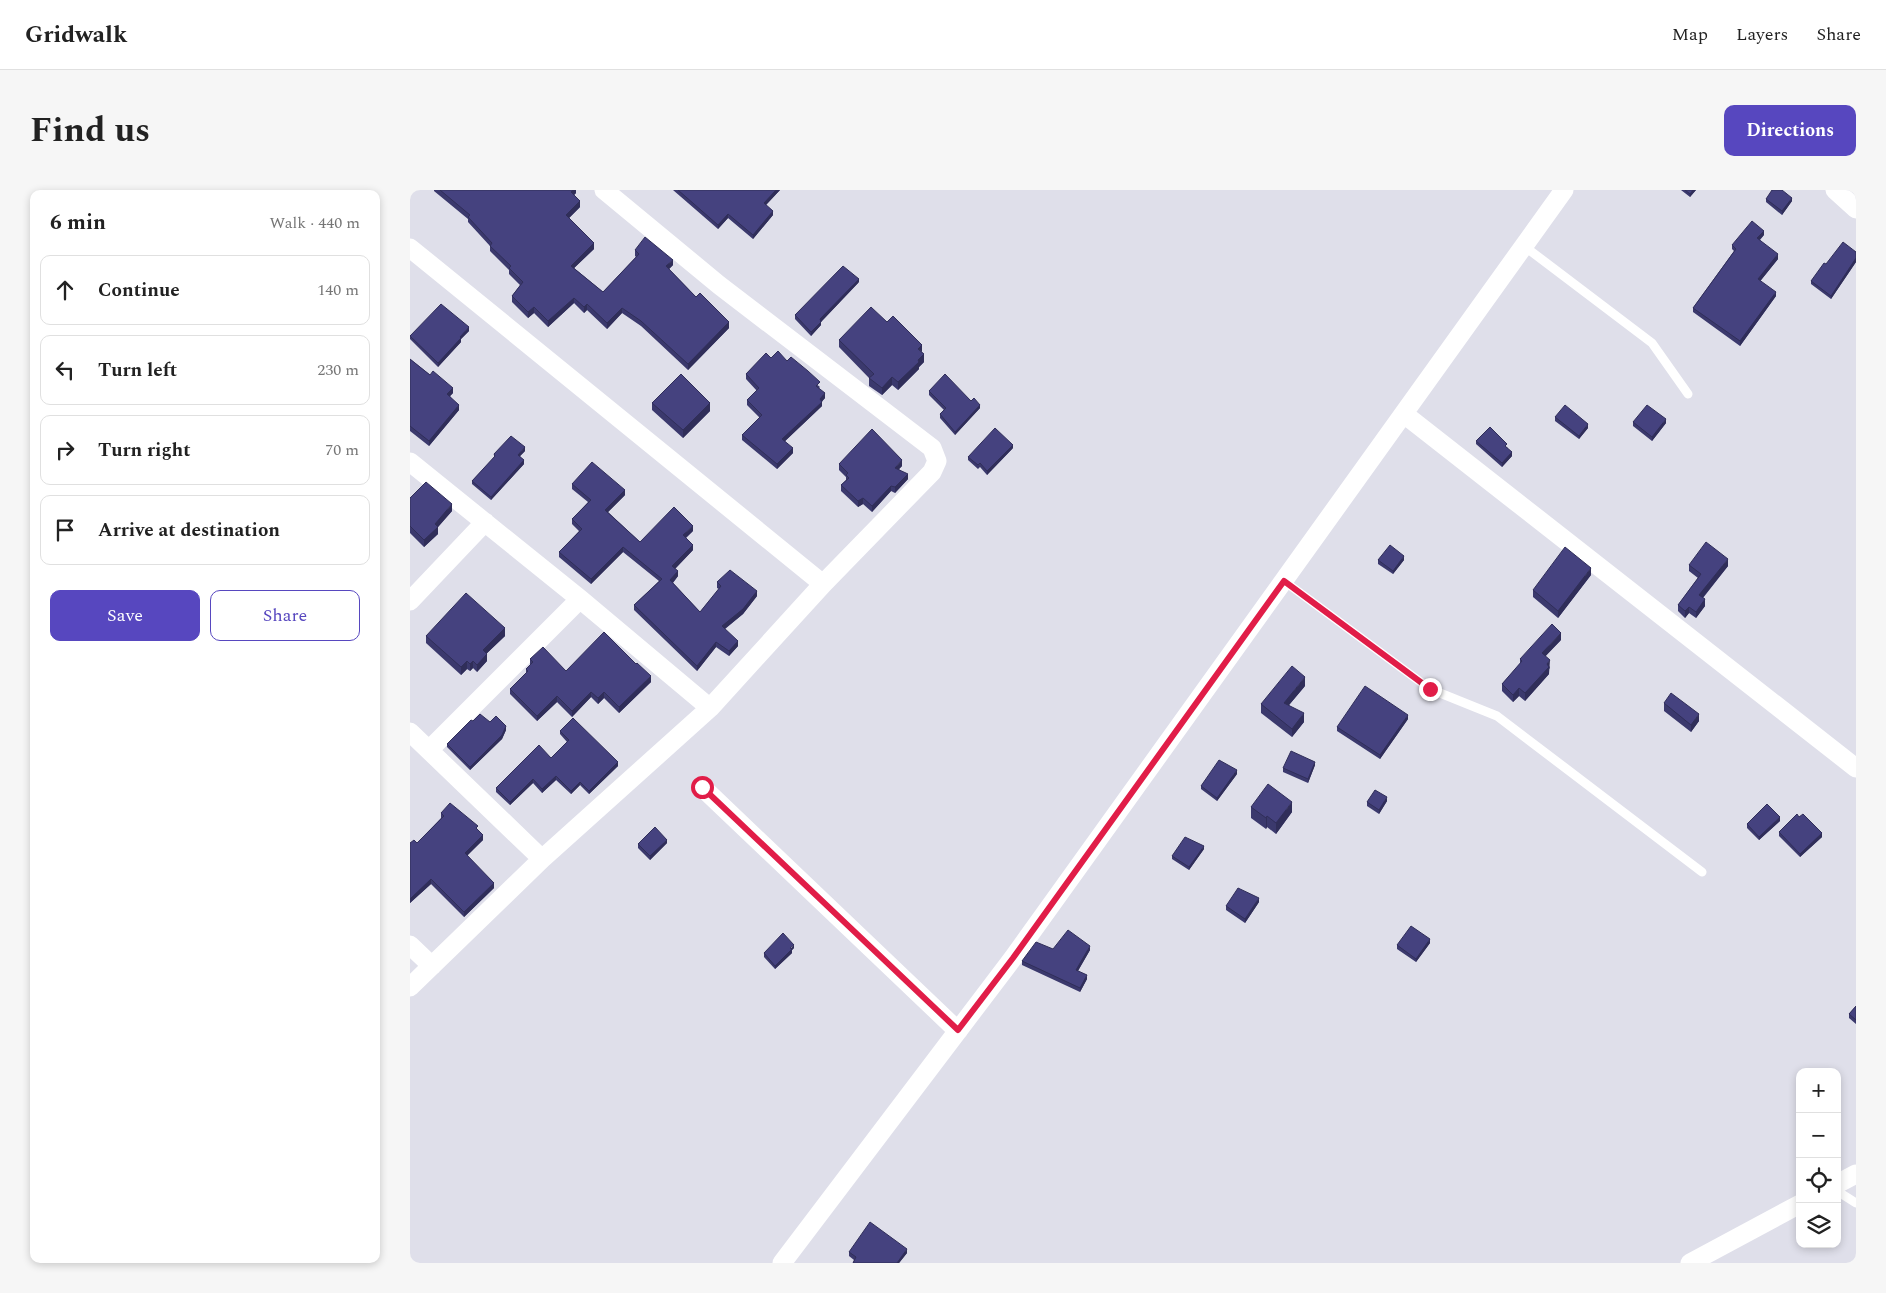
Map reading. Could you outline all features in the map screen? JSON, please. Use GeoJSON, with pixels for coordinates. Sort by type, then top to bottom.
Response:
{"type":"FeatureCollection","features":[{"type":"Feature","properties":{"kind":"street"},"geometry":{"type":"LineString","coordinates":[[410,987],[542,859],[710,708],[822,584],[932,472],[937,461],[932,448],[719,285],[604,190]]}},
{"type":"Feature","properties":{"kind":"street"},"geometry":{"type":"LineString","coordinates":[[782,1263],[1013,958],[1564,190]]}},
{"type":"Feature","properties":{"kind":"street"},"geometry":{"type":"LineString","coordinates":[[1835,190],[1856,209]]}},
{"type":"Feature","properties":{"kind":"street"},"geometry":{"type":"LineString","coordinates":[[410,248],[822,584]]}},
{"type":"Feature","properties":{"kind":"street"},"geometry":{"type":"LineString","coordinates":[[1404,414],[1856,768]]}},
{"type":"Feature","properties":{"kind":"street"},"geometry":{"type":"LineString","coordinates":[[410,462],[580,599],[710,708]]}},
{"type":"Feature","properties":{"kind":"street"},"geometry":{"type":"LineString","coordinates":[[410,600],[485,522]]}},
{"type":"Feature","properties":{"kind":"street"},"geometry":{"type":"LineString","coordinates":[[429,750],[580,599]]}},
{"type":"Feature","properties":{"kind":"street"},"geometry":{"type":"LineString","coordinates":[[410,732],[542,859]]}},
{"type":"Feature","properties":{"kind":"street"},"geometry":{"type":"LineString","coordinates":[[702,787],[958,1030]]}},
{"type":"Feature","properties":{"kind":"street"},"geometry":{"type":"LineString","coordinates":[[410,944],[432,966]]}},
{"type":"Feature","properties":{"kind":"street"},"geometry":{"type":"LineString","coordinates":[[1841,1182],[1856,1174]]}},
{"type":"Feature","properties":{"kind":"street"},"geometry":{"type":"LineString","coordinates":[[1690,1263],[1796,1206]]}},
{"type":"Feature","properties":{"kind":"lane"},"geometry":{"type":"LineString","coordinates":[[1524,246],[1652,344],[1688,394]]}},
{"type":"Feature","properties":{"kind":"lane"},"geometry":{"type":"LineString","coordinates":[[1284,581],[1430,689],[1497,716],[1702,872]]}},
{"type":"Feature","properties":{"kind":"lane"},"geometry":{"type":"LineString","coordinates":[[1841,1194],[1856,1203]]}},
{"type":"Feature","properties":{"kind":"building"},"geometry":{"type":"Polygon","coordinates":[[[440,190],[573,190],[571,192],[580,201],[566,215],[594,243],[571,266],[603,292],[639,254],[635,250],[645,237],[673,260],[666,266],[696,297],[700,293],[729,322],[688,364],[641,321],[622,308],[607,323],[587,304],[584,307],[574,298],[548,321],[534,307],[528,312],[512,296],[523,282],[509,268],[511,266],[490,246],[492,243],[468,217],[470,215],[440,190]]]}},
{"type":"Feature","properties":{"kind":"building"},"geometry":{"type":"Polygon","coordinates":[[[678,190],[776,190],[764,203],[773,211],[753,235],[728,214],[718,225],[678,190]]]}},
{"type":"Feature","properties":{"kind":"building"},"geometry":{"type":"Polygon","coordinates":[[[1685,190],[1693,190],[1690,194],[1685,190]]]}},
{"type":"Feature","properties":{"kind":"building"},"geometry":{"type":"Polygon","coordinates":[[[1772,190],[1782,190],[1792,198],[1782,211],[1766,199],[1772,190]]]}},
{"type":"Feature","properties":{"kind":"building"},"geometry":{"type":"Polygon","coordinates":[[[1752,221],[1764,231],[1757,238],[1778,254],[1758,279],[1776,292],[1740,341],[1693,308],[1736,249],[1732,245],[1752,221]]]}},
{"type":"Feature","properties":{"kind":"building"},"geometry":{"type":"Polygon","coordinates":[[[1843,242],[1856,252],[1856,258],[1831,296],[1811,281],[1843,242]]]}},
{"type":"Feature","properties":{"kind":"building"},"geometry":{"type":"Polygon","coordinates":[[[843,266],[859,279],[820,319],[821,322],[811,332],[795,315],[843,266]]]}},
{"type":"Feature","properties":{"kind":"building"},"geometry":{"type":"Polygon","coordinates":[[[441,304],[469,327],[438,363],[410,336],[441,304]]]}},
{"type":"Feature","properties":{"kind":"building"},"geometry":{"type":"Polygon","coordinates":[[[871,307],[887,322],[893,316],[922,345],[918,349],[924,354],[918,360],[919,362],[898,382],[892,377],[882,388],[869,378],[874,374],[839,340],[871,307]]]}},
{"type":"Feature","properties":{"kind":"building"},"geometry":{"type":"Polygon","coordinates":[[[778,351],[787,361],[791,357],[808,371],[820,382],[816,386],[825,393],[820,399],[822,402],[782,439],[793,448],[777,464],[742,435],[762,415],[747,400],[759,388],[746,374],[766,353],[771,358],[778,351]]]}},
{"type":"Feature","properties":{"kind":"building"},"geometry":{"type":"Polygon","coordinates":[[[410,359],[430,375],[433,371],[453,388],[447,394],[459,405],[429,441],[410,426],[410,359]]]}},
{"type":"Feature","properties":{"kind":"building"},"geometry":{"type":"Polygon","coordinates":[[[681,374],[710,403],[683,430],[652,403],[681,374]]]}},
{"type":"Feature","properties":{"kind":"building"},"geometry":{"type":"Polygon","coordinates":[[[945,374],[971,401],[974,398],[980,405],[955,432],[940,414],[946,408],[929,391],[945,374]]]}},
{"type":"Feature","properties":{"kind":"building"},"geometry":{"type":"Polygon","coordinates":[[[1565,405],[1588,424],[1579,436],[1555,417],[1565,405]]]}},
{"type":"Feature","properties":{"kind":"building"},"geometry":{"type":"Polygon","coordinates":[[[1647,405],[1666,419],[1652,437],[1633,422],[1647,405]]]}},
{"type":"Feature","properties":{"kind":"building"},"geometry":{"type":"Polygon","coordinates":[[[1490,427],[1507,444],[1505,446],[1512,452],[1502,463],[1476,441],[1490,427]]]}},
{"type":"Feature","properties":{"kind":"building"},"geometry":{"type":"Polygon","coordinates":[[[995,428],[1013,445],[987,471],[980,463],[978,465],[968,457],[995,428]]]}},
{"type":"Feature","properties":{"kind":"building"},"geometry":{"type":"Polygon","coordinates":[[[872,429],[902,460],[895,468],[908,474],[895,487],[891,486],[872,506],[863,498],[858,501],[841,485],[849,478],[846,475],[848,473],[839,464],[872,429]]]}},
{"type":"Feature","properties":{"kind":"building"},"geometry":{"type":"Polygon","coordinates":[[[511,436],[525,447],[518,455],[524,460],[491,497],[472,481],[511,436]]]}},
{"type":"Feature","properties":{"kind":"building"},"geometry":{"type":"Polygon","coordinates":[[[592,462],[625,490],[605,510],[640,542],[674,507],[693,526],[683,535],[693,545],[672,566],[678,571],[670,580],[700,612],[721,586],[717,582],[730,570],[757,591],[743,609],[722,626],[738,641],[729,651],[716,642],[697,666],[634,605],[662,579],[623,547],[591,579],[559,552],[582,529],[572,519],[591,500],[572,484],[592,462]]]}},
{"type":"Feature","properties":{"kind":"building"},"geometry":{"type":"Polygon","coordinates":[[[426,482],[452,504],[435,524],[438,527],[424,540],[410,526],[410,498],[426,482]]]}},
{"type":"Feature","properties":{"kind":"building"},"geometry":{"type":"Polygon","coordinates":[[[1706,542],[1728,559],[1699,595],[1705,599],[1696,612],[1689,607],[1685,611],[1678,605],[1701,574],[1689,565],[1706,542]]]}},
{"type":"Feature","properties":{"kind":"building"},"geometry":{"type":"Polygon","coordinates":[[[1390,545],[1404,556],[1393,571],[1378,560],[1390,545]]]}},
{"type":"Feature","properties":{"kind":"building"},"geometry":{"type":"Polygon","coordinates":[[[1565,547],[1591,568],[1558,611],[1533,590],[1565,547]]]}},
{"type":"Feature","properties":{"kind":"building"},"geometry":{"type":"Polygon","coordinates":[[[466,593],[505,628],[483,650],[487,654],[477,665],[473,661],[470,664],[467,661],[461,667],[426,636],[466,593]]]}},
{"type":"Feature","properties":{"kind":"building"},"geometry":{"type":"Polygon","coordinates":[[[1552,624],[1561,633],[1542,653],[1550,660],[1547,664],[1549,667],[1525,693],[1519,688],[1513,695],[1502,684],[1522,661],[1520,659],[1552,624]]]}},
{"type":"Feature","properties":{"kind":"building"},"geometry":{"type":"Polygon","coordinates":[[[604,632],[651,676],[619,707],[604,692],[598,698],[591,692],[572,711],[557,696],[537,716],[510,689],[528,671],[526,669],[533,662],[530,659],[543,647],[566,671],[604,632]]]}},
{"type":"Feature","properties":{"kind":"building"},"geometry":{"type":"Polygon","coordinates":[[[1292,666],[1305,677],[1284,703],[1304,713],[1292,729],[1261,704],[1292,666]]]}},
{"type":"Feature","properties":{"kind":"building"},"geometry":{"type":"Polygon","coordinates":[[[1365,686],[1408,715],[1380,755],[1337,727],[1365,686]]]}},
{"type":"Feature","properties":{"kind":"building"},"geometry":{"type":"Polygon","coordinates":[[[1671,693],[1699,714],[1691,725],[1664,703],[1671,693]]]}},
{"type":"Feature","properties":{"kind":"building"},"geometry":{"type":"Polygon","coordinates":[[[480,714],[490,722],[496,716],[506,726],[502,735],[470,767],[447,744],[471,720],[473,721],[480,714]]]}},
{"type":"Feature","properties":{"kind":"building"},"geometry":{"type":"Polygon","coordinates":[[[573,718],[618,762],[589,791],[580,782],[571,791],[556,776],[542,789],[533,779],[510,802],[496,788],[539,745],[551,758],[569,740],[560,731],[573,718]]]}},
{"type":"Feature","properties":{"kind":"building"},"geometry":{"type":"Polygon","coordinates":[[[1291,751],[1315,762],[1308,779],[1283,768],[1291,751]]]}},
{"type":"Feature","properties":{"kind":"building"},"geometry":{"type":"Polygon","coordinates":[[[1219,760],[1237,770],[1217,798],[1201,786],[1219,760]]]}},
{"type":"Feature","properties":{"kind":"building"},"geometry":{"type":"Polygon","coordinates":[[[1268,784],[1292,802],[1276,823],[1251,807],[1268,784]]]}},
{"type":"Feature","properties":{"kind":"building"},"geometry":{"type":"Polygon","coordinates":[[[1375,790],[1387,797],[1379,810],[1367,802],[1375,790]]]}},
{"type":"Feature","properties":{"kind":"building"},"geometry":{"type":"Polygon","coordinates":[[[450,803],[478,826],[476,828],[483,835],[465,853],[494,883],[464,912],[431,879],[410,899],[410,843],[414,840],[417,843],[444,816],[441,813],[450,803]]]}},
{"type":"Feature","properties":{"kind":"building"},"geometry":{"type":"Polygon","coordinates":[[[1767,804],[1780,817],[1759,837],[1747,824],[1767,804]]]}},
{"type":"Feature","properties":{"kind":"building"},"geometry":{"type":"Polygon","coordinates":[[[1797,814],[1799,817],[1803,814],[1822,833],[1800,854],[1779,832],[1797,814]]]}},
{"type":"Feature","properties":{"kind":"building"},"geometry":{"type":"Polygon","coordinates":[[[655,827],[667,840],[650,856],[638,844],[655,827]]]}},
{"type":"Feature","properties":{"kind":"building"},"geometry":{"type":"Polygon","coordinates":[[[1185,837],[1204,846],[1189,867],[1172,856],[1185,837]]]}},
{"type":"Feature","properties":{"kind":"building"},"geometry":{"type":"Polygon","coordinates":[[[1238,888],[1259,898],[1245,919],[1226,906],[1238,888]]]}},
{"type":"Feature","properties":{"kind":"building"},"geometry":{"type":"Polygon","coordinates":[[[1411,926],[1430,939],[1416,959],[1397,945],[1411,926]]]}},
{"type":"Feature","properties":{"kind":"building"},"geometry":{"type":"Polygon","coordinates":[[[1068,930],[1090,946],[1076,970],[1087,975],[1080,988],[1022,961],[1036,942],[1053,949],[1068,930]]]}},
{"type":"Feature","properties":{"kind":"building"},"geometry":{"type":"Polygon","coordinates":[[[783,933],[794,945],[775,966],[764,953],[783,933]]]}},
{"type":"Feature","properties":{"kind":"building"},"geometry":{"type":"Polygon","coordinates":[[[1856,1006],[1856,1020],[1849,1014],[1856,1006]]]}},
{"type":"Feature","properties":{"kind":"building"},"geometry":{"type":"Polygon","coordinates":[[[870,1222],[907,1249],[897,1263],[853,1263],[856,1257],[849,1252],[870,1222]]]}},
{"type":"Feature","properties":{"kind":"route"},"geometry":{"type":"LineString","coordinates":[[702,787],[958,1030],[1013,958],[1284,581],[1430,689]]}}]}
